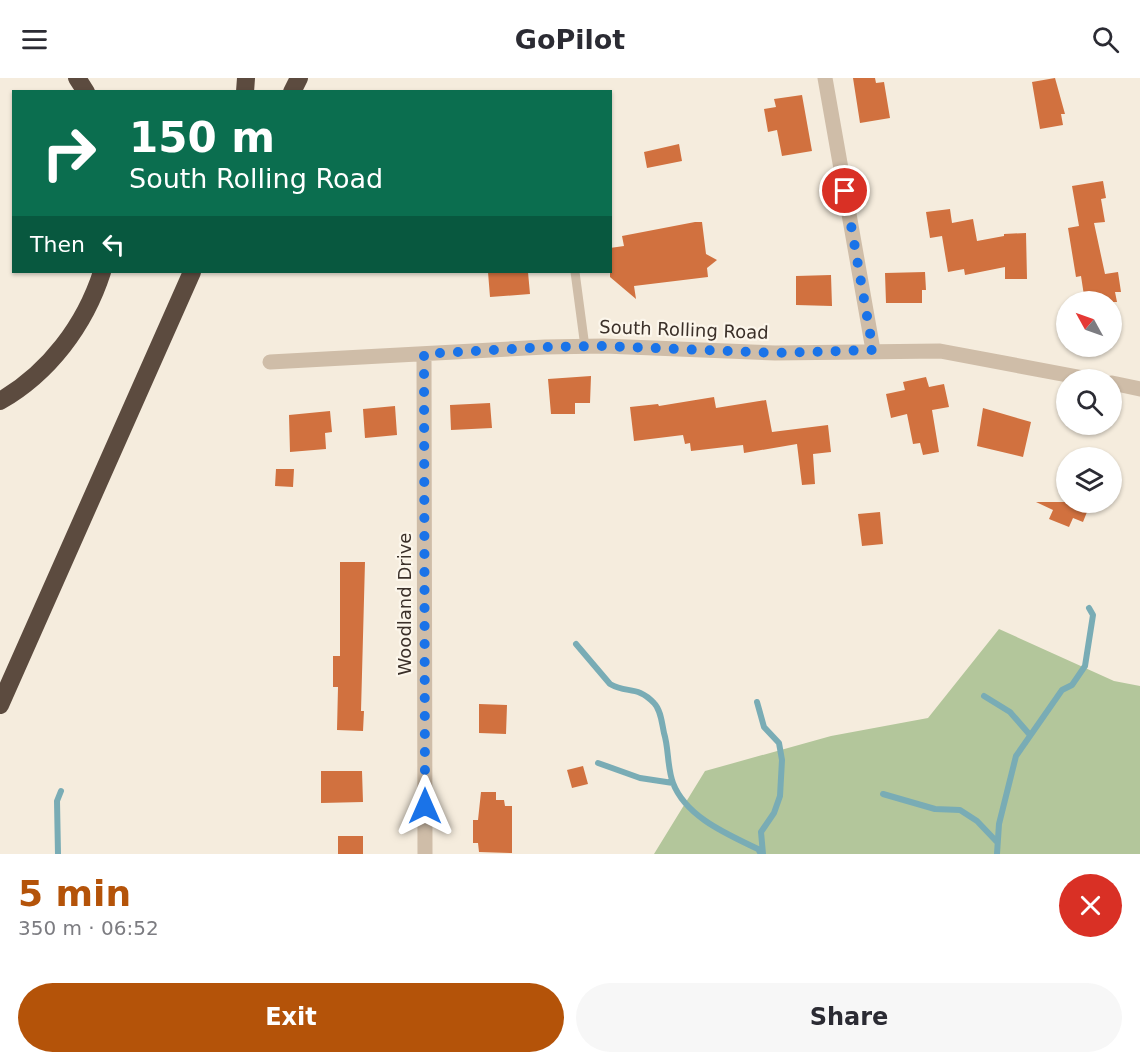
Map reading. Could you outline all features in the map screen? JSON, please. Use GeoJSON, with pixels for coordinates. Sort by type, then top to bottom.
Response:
{"type":"FeatureCollection","features":[{"type":"Feature","properties":{"kind":"highway"},"geometry":{"type":"LineString","coordinates":[[0,401],[44,367],[71,336],[95,294],[102,273]]}},
{"type":"Feature","properties":{"kind":"highway"},"geometry":{"type":"LineString","coordinates":[[0,705],[192,273]]}},
{"type":"Feature","properties":{"kind":"highway"},"geometry":{"type":"LineString","coordinates":[[120,436],[204,273]]}},
{"type":"Feature","properties":{"kind":"street"},"geometry":{"type":"LineString","coordinates":[[825,78],[873,350]]}},
{"type":"Feature","properties":{"kind":"street","name":"South Rolling Road"},"geometry":{"type":"LineString","coordinates":[[270,362],[585,347],[775,353],[873,350],[940,351],[1056,373]]}},
{"type":"Feature","properties":{"kind":"street","name":"Woodland Drive"},"geometry":{"type":"LineString","coordinates":[[424,354],[425,854]]}},
{"type":"Feature","properties":{"kind":"street"},"geometry":{"type":"LineString","coordinates":[[1122,385],[1140,389]]}},
{"type":"Feature","properties":{"kind":"lane"},"geometry":{"type":"LineString","coordinates":[[575,273],[585,347]]}},
{"type":"Feature","properties":{"kind":"green space"},"geometry":{"type":"Polygon","coordinates":[[[999,629],[1114,681],[1140,686],[1140,854],[654,854],[705,771],[831,736],[928,718],[999,629]]]}},
{"type":"Feature","properties":{"kind":"building"},"geometry":{"type":"Polygon","coordinates":[[[853,78],[875,78],[876,83],[884,82],[890,118],[860,123],[853,78]]]}},
{"type":"Feature","properties":{"kind":"building"},"geometry":{"type":"Polygon","coordinates":[[[1055,78],[1065,114],[1061,114],[1063,125],[1040,129],[1032,82],[1055,78]]]}},
{"type":"Feature","properties":{"kind":"building"},"geometry":{"type":"Polygon","coordinates":[[[802,95],[812,151],[782,156],[777,130],[768,132],[764,109],[776,107],[774,99],[802,95]]]}},
{"type":"Feature","properties":{"kind":"building"},"geometry":{"type":"Polygon","coordinates":[[[679,144],[682,161],[647,168],[644,152],[679,144]]]}},
{"type":"Feature","properties":{"kind":"building"},"geometry":{"type":"Polygon","coordinates":[[[1103,181],[1106,198],[1101,199],[1105,222],[1094,223],[1105,274],[1118,272],[1121,291],[1083,291],[1081,276],[1076,277],[1068,228],[1079,226],[1072,186],[1103,181]]]}},
{"type":"Feature","properties":{"kind":"building"},"geometry":{"type":"Polygon","coordinates":[[[950,209],[952,223],[973,219],[977,241],[1004,236],[1004,234],[1026,233],[1027,279],[1005,279],[1005,267],[965,275],[964,269],[948,272],[942,236],[930,238],[926,212],[950,209]]]}},
{"type":"Feature","properties":{"kind":"building"},"geometry":{"type":"Polygon","coordinates":[[[702,222],[706,254],[717,260],[707,268],[708,277],[634,286],[636,299],[610,277],[612,248],[624,246],[622,236],[702,222]]]}},
{"type":"Feature","properties":{"kind":"building"},"geometry":{"type":"Polygon","coordinates":[[[925,272],[926,290],[922,290],[922,303],[886,303],[885,273],[925,272]]]}},
{"type":"Feature","properties":{"kind":"building"},"geometry":{"type":"Polygon","coordinates":[[[488,273],[528,273],[530,294],[490,297],[488,273]]]}},
{"type":"Feature","properties":{"kind":"building"},"geometry":{"type":"Polygon","coordinates":[[[831,275],[832,306],[796,305],[796,276],[831,275]]]}},
{"type":"Feature","properties":{"kind":"building"},"geometry":{"type":"Polygon","coordinates":[[[591,376],[590,403],[575,403],[575,414],[551,414],[548,379],[591,376]]]}},
{"type":"Feature","properties":{"kind":"building"},"geometry":{"type":"Polygon","coordinates":[[[926,377],[929,387],[944,384],[949,407],[932,410],[939,452],[923,455],[920,443],[913,444],[907,414],[891,418],[886,394],[905,390],[903,382],[926,377]]]}},
{"type":"Feature","properties":{"kind":"building"},"geometry":{"type":"Polygon","coordinates":[[[714,397],[716,408],[766,400],[772,432],[828,425],[831,452],[813,454],[815,484],[802,485],[797,444],[744,453],[743,445],[691,451],[690,443],[685,444],[683,435],[634,441],[630,407],[658,404],[659,406],[714,397]]]}},
{"type":"Feature","properties":{"kind":"building"},"geometry":{"type":"Polygon","coordinates":[[[490,403],[492,428],[451,430],[450,405],[490,403]]]}},
{"type":"Feature","properties":{"kind":"building"},"geometry":{"type":"Polygon","coordinates":[[[395,406],[397,435],[365,438],[363,409],[395,406]]]}},
{"type":"Feature","properties":{"kind":"building"},"geometry":{"type":"Polygon","coordinates":[[[983,408],[1031,422],[1023,457],[977,446],[983,408]]]}},
{"type":"Feature","properties":{"kind":"building"},"geometry":{"type":"Polygon","coordinates":[[[330,411],[332,432],[325,433],[326,449],[290,452],[289,415],[330,411]]]}},
{"type":"Feature","properties":{"kind":"building"},"geometry":{"type":"Polygon","coordinates":[[[276,469],[294,469],[293,487],[275,486],[276,469]]]}},
{"type":"Feature","properties":{"kind":"building"},"geometry":{"type":"Polygon","coordinates":[[[1036,502],[1056,502],[1056,513],[1087,513],[1083,522],[1073,518],[1069,527],[1049,519],[1053,510],[1036,502]]]}},
{"type":"Feature","properties":{"kind":"building"},"geometry":{"type":"Polygon","coordinates":[[[880,512],[883,544],[862,546],[858,514],[880,512]]]}},
{"type":"Feature","properties":{"kind":"building"},"geometry":{"type":"Polygon","coordinates":[[[340,562],[365,562],[361,711],[364,711],[363,731],[337,730],[338,687],[333,687],[333,656],[340,656],[340,562]]]}},
{"type":"Feature","properties":{"kind":"building"},"geometry":{"type":"Polygon","coordinates":[[[479,704],[507,705],[506,734],[479,733],[479,704]]]}},
{"type":"Feature","properties":{"kind":"building"},"geometry":{"type":"Polygon","coordinates":[[[583,766],[588,784],[572,788],[567,770],[583,766]]]}},
{"type":"Feature","properties":{"kind":"building"},"geometry":{"type":"Polygon","coordinates":[[[321,771],[362,771],[363,802],[321,803],[321,771]]]}},
{"type":"Feature","properties":{"kind":"building"},"geometry":{"type":"Polygon","coordinates":[[[481,792],[496,792],[496,800],[504,800],[505,806],[512,806],[512,853],[479,852],[478,843],[473,843],[473,820],[478,820],[481,792]]]}},
{"type":"Feature","properties":{"kind":"building"},"geometry":{"type":"Polygon","coordinates":[[[338,836],[363,836],[363,854],[338,854],[338,836]]]}},
{"type":"Feature","properties":{"kind":"waterway"},"geometry":{"type":"LineString","coordinates":[[997,854],[999,824],[1016,756],[1062,690],[1072,685],[1085,666],[1093,615],[1089,608]]}},
{"type":"Feature","properties":{"kind":"waterway"},"geometry":{"type":"LineString","coordinates":[[576,644],[610,684],[642,694],[656,706],[666,739],[671,777],[687,806],[709,823],[758,849],[761,854]]}},
{"type":"Feature","properties":{"kind":"waterway"},"geometry":{"type":"LineString","coordinates":[[984,696],[1010,712],[1030,735]]}},
{"type":"Feature","properties":{"kind":"waterway"},"geometry":{"type":"LineString","coordinates":[[757,702],[764,727],[779,743],[782,760],[780,796],[774,813],[761,832],[763,854]]}},
{"type":"Feature","properties":{"kind":"waterway"},"geometry":{"type":"LineString","coordinates":[[598,763],[640,778],[673,783]]}},
{"type":"Feature","properties":{"kind":"waterway"},"geometry":{"type":"LineString","coordinates":[[58,854],[57,801],[61,791]]}},
{"type":"Feature","properties":{"kind":"waterway"},"geometry":{"type":"LineString","coordinates":[[883,794],[935,809],[960,810],[977,821],[997,842]]}},
{"type":"Feature","properties":{"kind":"route"},"geometry":{"type":"LineString","coordinates":[[425,806],[424,354],[604,346],[677,351],[775,353],[873,350],[845,191]]}}]}
